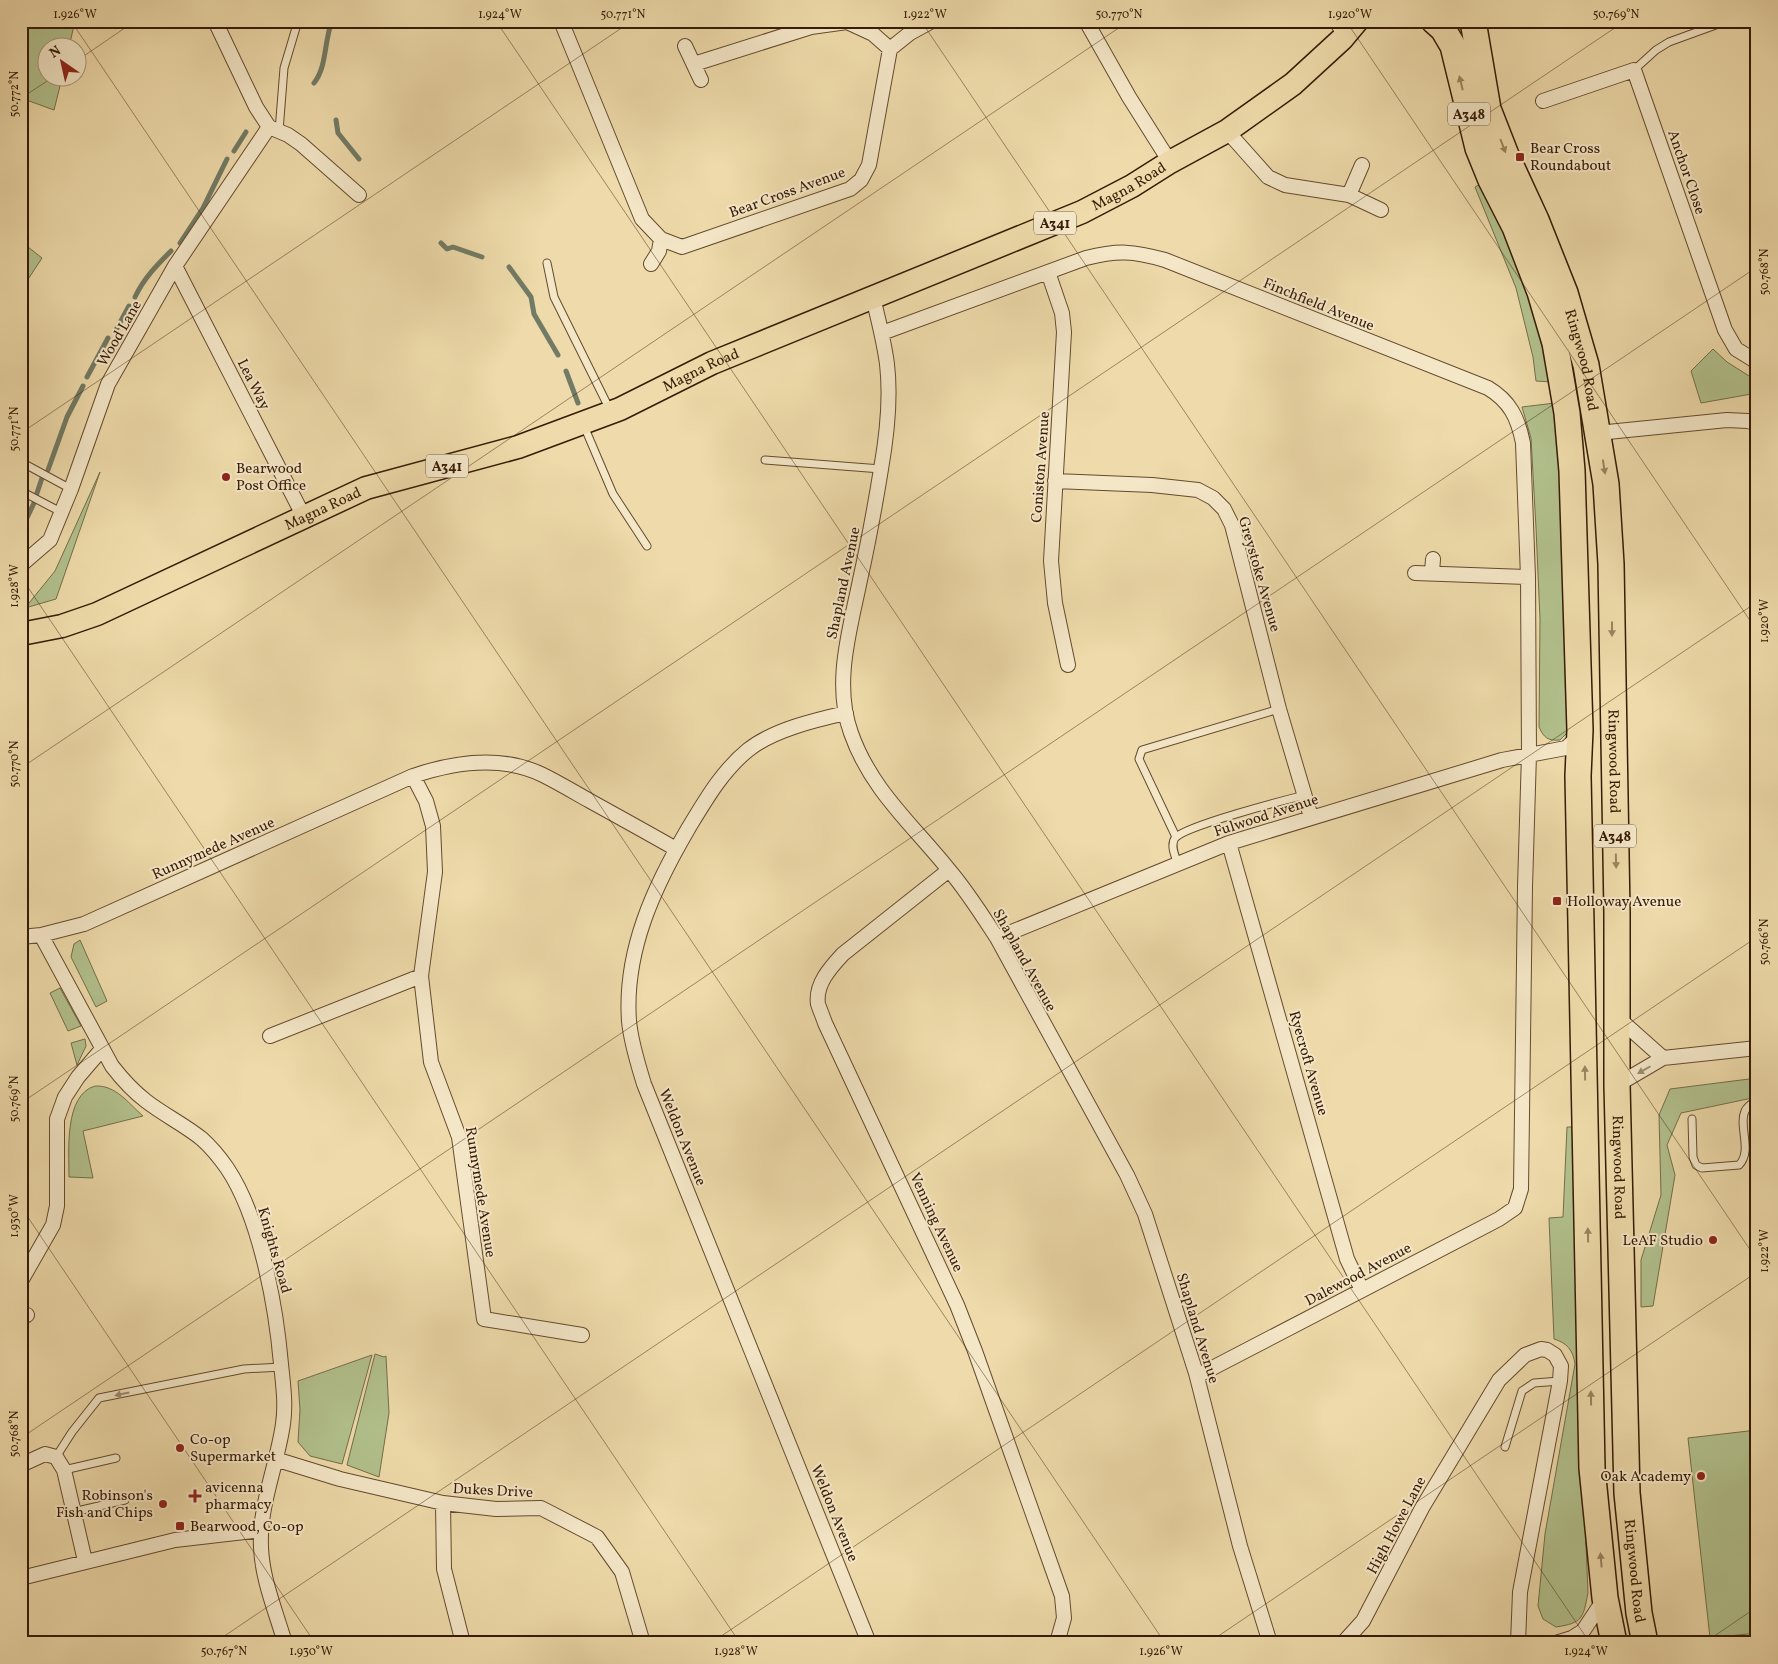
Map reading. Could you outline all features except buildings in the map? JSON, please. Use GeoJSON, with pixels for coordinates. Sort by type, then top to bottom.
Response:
{"type":"FeatureCollection","features":[{"type":"Feature","properties":{"kind":"highway","name":"Ringwood Road"},"geometry":{"type":"LineString","coordinates":[[1434,21],[1443,29],[1453,46],[1478,148],[1491,180],[1515,227],[1540,292],[1555,343],[1567,413],[1572,471],[1580,730],[1578,776],[1592,1468],[1605,1598],[1614,1643]]}},
{"type":"Feature","properties":{"kind":"highway","name":"Ringwood Road"},"geometry":{"type":"LineString","coordinates":[[1473,21],[1488,109],[1506,155],[1536,220],[1564,293],[1586,366],[1606,484],[1612,564],[1617,1086],[1627,1493],[1645,1643]]}},
{"type":"Feature","properties":{"kind":"main road","name":"Magna Road"},"geometry":{"type":"LineString","coordinates":[[21,634],[62,626],[97,614],[366,488],[518,447],[612,412],[712,363],[1082,212],[1132,186],[1170,162],[1227,131],[1293,84],[1344,29],[1373,21]]}},
{"type":"Feature","properties":{"kind":"street"},"geometry":{"type":"LineString","coordinates":[[215,21],[256,107],[274,129],[301,144],[359,195]]}},
{"type":"Feature","properties":{"kind":"street","name":"Bear Cross Avenue"},"geometry":{"type":"LineString","coordinates":[[560,21],[642,219],[661,239],[682,247],[850,189],[861,180],[869,165],[890,50]]}},
{"type":"Feature","properties":{"kind":"street"},"geometry":{"type":"LineString","coordinates":[[694,64],[811,27],[847,22],[873,34],[890,50],[910,34],[932,21]]}},
{"type":"Feature","properties":{"kind":"street"},"geometry":{"type":"LineString","coordinates":[[1086,21],[1129,97],[1170,162]]}},
{"type":"Feature","properties":{"kind":"street"},"geometry":{"type":"LineString","coordinates":[[685,46],[701,80]]}},
{"type":"Feature","properties":{"kind":"street"},"geometry":{"type":"LineString","coordinates":[[1544,102],[1634,70]]}},
{"type":"Feature","properties":{"kind":"street","name":"Anchor Close"},"geometry":{"type":"LineString","coordinates":[[1634,70],[1725,330],[1736,349],[1757,362]]}},
{"type":"Feature","properties":{"kind":"street","name":"Wood Lane"},"geometry":{"type":"LineString","coordinates":[[21,565],[50,540],[108,384],[175,266],[274,129]]}},
{"type":"Feature","properties":{"kind":"street"},"geometry":{"type":"LineString","coordinates":[[1227,131],[1268,177],[1285,185],[1349,195],[1380,210]]}},
{"type":"Feature","properties":{"kind":"street"},"geometry":{"type":"LineString","coordinates":[[1349,195],[1362,165]]}},
{"type":"Feature","properties":{"kind":"street"},"geometry":{"type":"LineString","coordinates":[[651,264],[659,251],[661,239]]}},
{"type":"Feature","properties":{"kind":"street","name":"Finchfield Avenue"},"geometry":{"type":"LineString","coordinates":[[1048,272],[1086,258],[1107,253],[1140,253],[1165,260],[1488,388],[1501,396],[1520,426],[1523,443],[1528,577]]}},
{"type":"Feature","properties":{"kind":"street","name":"Lea Way"},"geometry":{"type":"LineString","coordinates":[[175,266],[304,517]]}},
{"type":"Feature","properties":{"kind":"street"},"geometry":{"type":"LineString","coordinates":[[882,334],[1048,272]]}},
{"type":"Feature","properties":{"kind":"street","name":"Coniston Avenue"},"geometry":{"type":"LineString","coordinates":[[1048,272],[1062,313],[1064,332],[1051,561],[1055,603],[1068,665]]}},
{"type":"Feature","properties":{"kind":"street","name":"Shapland Avenue"},"geometry":{"type":"LineString","coordinates":[[873,297],[887,364],[886,428],[881,469],[843,673],[846,713],[851,733],[877,786],[949,870],[973,901],[997,938],[1127,1176],[1145,1214],[1197,1376],[1240,1546],[1270,1643]]}},
{"type":"Feature","properties":{"kind":"street"},"geometry":{"type":"LineString","coordinates":[[1598,433],[1727,420],[1748,421],[1757,424]]}},
{"type":"Feature","properties":{"kind":"street","name":"Greystoke Avenue"},"geometry":{"type":"LineString","coordinates":[[1055,481],[1160,485],[1198,490],[1213,498],[1224,509],[1232,525],[1279,709],[1311,817]]}},
{"type":"Feature","properties":{"kind":"street"},"geometry":{"type":"LineString","coordinates":[[1432,574],[1433,559]]}},
{"type":"Feature","properties":{"kind":"street"},"geometry":{"type":"LineString","coordinates":[[1416,573],[1528,577],[1529,754]]}},
{"type":"Feature","properties":{"kind":"street","name":"Weldon Avenue"},"geometry":{"type":"LineString","coordinates":[[846,713],[794,727],[749,749],[718,781],[676,849],[655,890],[640,931],[632,962],[628,997],[629,1023],[635,1054],[644,1084],[869,1643]]}},
{"type":"Feature","properties":{"kind":"street","name":"Fulwood Avenue"},"geometry":{"type":"LineString","coordinates":[[997,938],[1229,843],[1502,760],[1529,754],[1554,752],[1566,748],[1575,740],[1580,730]]}},
{"type":"Feature","properties":{"kind":"street"},"geometry":{"type":"LineString","coordinates":[[1554,752],[1564,755],[1573,764],[1578,776]]}},
{"type":"Feature","properties":{"kind":"street","name":"Dalewood Avenue"},"geometry":{"type":"LineString","coordinates":[[1197,1376],[1507,1215],[1515,1208],[1521,1189],[1525,887],[1529,754]]}},
{"type":"Feature","properties":{"kind":"street","name":"Runnymede Avenue"},"geometry":{"type":"LineString","coordinates":[[21,937],[41,935],[84,924],[413,776],[437,768],[481,762],[524,768],[542,774],[676,849]]}},
{"type":"Feature","properties":{"kind":"street","name":"Runnymede Avenue"},"geometry":{"type":"LineString","coordinates":[[413,776],[426,801],[433,826],[435,872],[421,976],[431,1062],[459,1137],[484,1320],[582,1336]]}},
{"type":"Feature","properties":{"kind":"street","name":"Ryecroft Avenue"},"geometry":{"type":"LineString","coordinates":[[1229,843],[1347,1259],[1362,1290]]}},
{"type":"Feature","properties":{"kind":"street","name":"Venning Avenue"},"geometry":{"type":"LineString","coordinates":[[949,870],[844,954],[831,968],[821,984],[818,1002],[825,1023],[946,1281],[975,1351],[1062,1596],[1064,1618],[1057,1643]]}},
{"type":"Feature","properties":{"kind":"street","name":"Knights Road"},"geometry":{"type":"LineString","coordinates":[[41,935],[112,1066],[127,1084],[163,1114],[202,1139],[216,1154],[228,1170],[242,1196],[256,1235],[270,1287],[279,1333],[282,1367],[283,1424],[262,1515],[261,1530],[262,1562],[284,1643]]}},
{"type":"Feature","properties":{"kind":"street"},"geometry":{"type":"LineString","coordinates":[[270,1036],[421,976]]}},
{"type":"Feature","properties":{"kind":"street"},"geometry":{"type":"LineString","coordinates":[[1617,1017],[1663,1058]]}},
{"type":"Feature","properties":{"kind":"street"},"geometry":{"type":"LineString","coordinates":[[1617,1086],[1663,1058],[1757,1048]]}},
{"type":"Feature","properties":{"kind":"street"},"geometry":{"type":"LineString","coordinates":[[21,1281],[53,1225],[57,1196],[57,1119],[65,1097],[102,1049]]}},
{"type":"Feature","properties":{"kind":"street","name":"High Howe Lane"},"geometry":{"type":"LineString","coordinates":[[1343,1643],[1363,1621],[1422,1508],[1499,1380],[1525,1355],[1541,1349],[1547,1350],[1554,1355],[1561,1366],[1560,1381]]}},
{"type":"Feature","properties":{"kind":"street"},"geometry":{"type":"LineString","coordinates":[[1527,1643],[1518,1643],[1520,1592],[1560,1381]]}},
{"type":"Feature","properties":{"kind":"street"},"geometry":{"type":"LineString","coordinates":[[21,1465],[45,1454],[56,1456],[64,1470],[85,1561]]}},
{"type":"Feature","properties":{"kind":"street","name":"Dukes Drive"},"geometry":{"type":"LineString","coordinates":[[275,1459],[340,1479],[442,1503],[496,1509],[541,1508],[597,1537],[622,1572],[643,1643]]}},
{"type":"Feature","properties":{"kind":"street","name":"Dukes Drive"},"geometry":{"type":"LineString","coordinates":[[442,1503],[444,1569],[464,1643]]}},
{"type":"Feature","properties":{"kind":"street"},"geometry":{"type":"LineString","coordinates":[[21,1578],[175,1540],[261,1530]]}},
{"type":"Feature","properties":{"kind":"street"},"geometry":{"type":"LineString","coordinates":[[1556,1643],[1572,1638],[1583,1631],[1605,1598]]}},
{"type":"Feature","properties":{"kind":"lane"},"geometry":{"type":"LineString","coordinates":[[274,129],[284,68],[298,21]]}},
{"type":"Feature","properties":{"kind":"lane"},"geometry":{"type":"LineString","coordinates":[[1634,70],[1656,50],[1669,42],[1724,22]]}},
{"type":"Feature","properties":{"kind":"lane"},"geometry":{"type":"LineString","coordinates":[[547,263],[554,297],[612,412]]}},
{"type":"Feature","properties":{"kind":"lane"},"geometry":{"type":"LineString","coordinates":[[583,423],[612,494],[647,546]]}},
{"type":"Feature","properties":{"kind":"lane"},"geometry":{"type":"LineString","coordinates":[[765,460],[881,469]]}},
{"type":"Feature","properties":{"kind":"lane"},"geometry":{"type":"LineString","coordinates":[[21,462],[70,489]]}},
{"type":"Feature","properties":{"kind":"lane"},"geometry":{"type":"LineString","coordinates":[[21,491],[61,512]]}},
{"type":"Feature","properties":{"kind":"lane"},"geometry":{"type":"LineString","coordinates":[[1176,838],[1139,759],[1142,750],[1279,709]]}},
{"type":"Feature","properties":{"kind":"lane"},"geometry":{"type":"LineString","coordinates":[[1178,864],[1173,845],[1176,838],[1203,825],[1269,804],[1305,796]]}},
{"type":"Feature","properties":{"kind":"lane"},"geometry":{"type":"LineString","coordinates":[[1692,1119],[1693,1157],[1696,1165],[1702,1168],[1738,1165],[1742,1162],[1745,1154],[1744,1113],[1750,1104],[1757,1100]]}},
{"type":"Feature","properties":{"kind":"lane"},"geometry":{"type":"LineString","coordinates":[[56,1456],[72,1432],[100,1398],[244,1369],[282,1367]]}},
{"type":"Feature","properties":{"kind":"lane"},"geometry":{"type":"LineString","coordinates":[[1505,1447],[1522,1391],[1534,1383],[1560,1381]]}},
{"type":"Feature","properties":{"kind":"lane"},"geometry":{"type":"LineString","coordinates":[[64,1470],[116,1458]]}},
{"type":"Feature","properties":{"kind":"lane"},"geometry":{"type":"LineString","coordinates":[[73,1512],[125,1500]]}},
{"type":"Feature","properties":{"kind":"green space"},"geometry":{"type":"Polygon","coordinates":[[[21,21],[75,21],[71,38],[38,38],[38,88],[60,88],[54,110],[21,98],[21,21]]]}},
{"type":"Feature","properties":{"kind":"green space"},"geometry":{"type":"Polygon","coordinates":[[[1482,183],[1515,255],[1531,305],[1551,382],[1536,381],[1533,357],[1516,288],[1475,187],[1482,183]]]}},
{"type":"Feature","properties":{"kind":"green space"},"geometry":{"type":"Polygon","coordinates":[[[23,243],[42,258],[21,290],[21,245],[23,243]]]}},
{"type":"Feature","properties":{"kind":"green space"},"geometry":{"type":"Polygon","coordinates":[[[1713,349],[1727,362],[1757,381],[1757,393],[1701,403],[1691,371],[1713,349]]]}},
{"type":"Feature","properties":{"kind":"green space"},"geometry":{"type":"Polygon","coordinates":[[[1555,403],[1559,429],[1567,631],[1567,733],[1560,740],[1547,738],[1539,727],[1540,619],[1536,528],[1531,438],[1522,407],[1555,403]]]}},
{"type":"Feature","properties":{"kind":"green space"},"geometry":{"type":"Polygon","coordinates":[[[100,472],[56,599],[25,608],[55,571],[100,472]]]}},
{"type":"Feature","properties":{"kind":"green space"},"geometry":{"type":"Polygon","coordinates":[[[80,940],[107,1001],[96,1007],[71,957],[74,944],[80,940]]]}},
{"type":"Feature","properties":{"kind":"green space"},"geometry":{"type":"Polygon","coordinates":[[[60,988],[81,1026],[68,1031],[50,993],[60,988]]]}},
{"type":"Feature","properties":{"kind":"green space"},"geometry":{"type":"Polygon","coordinates":[[[85,1039],[86,1046],[77,1065],[71,1043],[85,1039]]]}},
{"type":"Feature","properties":{"kind":"green space"},"geometry":{"type":"Polygon","coordinates":[[[1757,1078],[1757,1097],[1681,1113],[1667,1145],[1675,1175],[1653,1306],[1641,1307],[1641,1260],[1661,1195],[1659,1115],[1670,1089],[1757,1078]]]}},
{"type":"Feature","properties":{"kind":"green space"},"geometry":{"type":"Polygon","coordinates":[[[95,1086],[109,1088],[143,1116],[83,1131],[93,1178],[69,1177],[69,1139],[73,1112],[78,1100],[85,1091],[95,1086]]]}},
{"type":"Feature","properties":{"kind":"green space"},"geometry":{"type":"Polygon","coordinates":[[[1567,1127],[1574,1127],[1581,1423],[1588,1593],[1585,1608],[1580,1618],[1572,1624],[1556,1627],[1543,1619],[1538,1606],[1545,1534],[1575,1364],[1569,1348],[1554,1339],[1549,1218],[1563,1217],[1567,1127]]]}},
{"type":"Feature","properties":{"kind":"green space"},"geometry":{"type":"Polygon","coordinates":[[[375,1354],[386,1356],[389,1413],[379,1477],[347,1465],[375,1354]]]}},
{"type":"Feature","properties":{"kind":"green space"},"geometry":{"type":"Polygon","coordinates":[[[372,1355],[342,1464],[310,1456],[298,1442],[300,1410],[298,1381],[372,1355]]]}},
{"type":"Feature","properties":{"kind":"green space"},"geometry":{"type":"Polygon","coordinates":[[[1757,1430],[1757,1633],[1710,1638],[1688,1438],[1757,1430]]]}},
{"type":"Feature","properties":{"kind":"waterway"},"geometry":{"type":"LineString","coordinates":[[314,83],[321,69],[332,21]]}},
{"type":"Feature","properties":{"kind":"waterway"},"geometry":{"type":"LineString","coordinates":[[336,120],[338,133],[359,159]]}},
{"type":"Feature","properties":{"kind":"waterway"},"geometry":{"type":"LineString","coordinates":[[234,151],[246,132]]}},
{"type":"Feature","properties":{"kind":"waterway"},"geometry":{"type":"LineString","coordinates":[[180,243],[203,208],[227,159]]}},
{"type":"Feature","properties":{"kind":"waterway"},"geometry":{"type":"LineString","coordinates":[[441,243],[447,249],[453,247],[482,257]]}},
{"type":"Feature","properties":{"kind":"waterway"},"geometry":{"type":"LineString","coordinates":[[135,297],[147,278],[171,251]]}},
{"type":"Feature","properties":{"kind":"waterway"},"geometry":{"type":"LineString","coordinates":[[509,267],[531,297],[534,314],[558,355]]}},
{"type":"Feature","properties":{"kind":"waterway"},"geometry":{"type":"LineString","coordinates":[[116,330],[129,306]]}},
{"type":"Feature","properties":{"kind":"waterway"},"geometry":{"type":"LineString","coordinates":[[87,377],[108,338]]}},
{"type":"Feature","properties":{"kind":"waterway"},"geometry":{"type":"LineString","coordinates":[[566,371],[578,403]]}},
{"type":"Feature","properties":{"kind":"waterway"},"geometry":{"type":"LineString","coordinates":[[48,470],[67,417],[83,386]]}},
{"type":"Feature","properties":{"kind":"waterway"},"geometry":{"type":"LineString","coordinates":[[36,496],[42,478]]}},
{"type":"Feature","properties":{"kind":"waterway"},"geometry":{"type":"LineString","coordinates":[[25,522],[34,503]]}},
{"type":"Feature","properties":{"kind":"place","name":"Bear Cross Roundabout"},"geometry":{"type":"Point","coordinates":[1520,157]}},
{"type":"Feature","properties":{"kind":"place","name":"Bearwood Post Office"},"geometry":{"type":"Point","coordinates":[226,477]}},
{"type":"Feature","properties":{"kind":"place","name":"Holloway Avenue"},"geometry":{"type":"Point","coordinates":[1557,901]}},
{"type":"Feature","properties":{"kind":"place","name":"LeAF Studio"},"geometry":{"type":"Point","coordinates":[1713,1240]}},
{"type":"Feature","properties":{"kind":"place","name":"Co-op Supermarket"},"geometry":{"type":"Point","coordinates":[180,1448]}},
{"type":"Feature","properties":{"kind":"place","name":"Oak Academy"},"geometry":{"type":"Point","coordinates":[1701,1476]}},
{"type":"Feature","properties":{"kind":"place","name":"avicenna pharmacy"},"geometry":{"type":"Point","coordinates":[195,1496]}},
{"type":"Feature","properties":{"kind":"place","name":"Robinson's Fish and Chips"},"geometry":{"type":"Point","coordinates":[163,1504]}},
{"type":"Feature","properties":{"kind":"place","name":"Bearwood, Co-op"},"geometry":{"type":"Point","coordinates":[180,1526]}}]}
